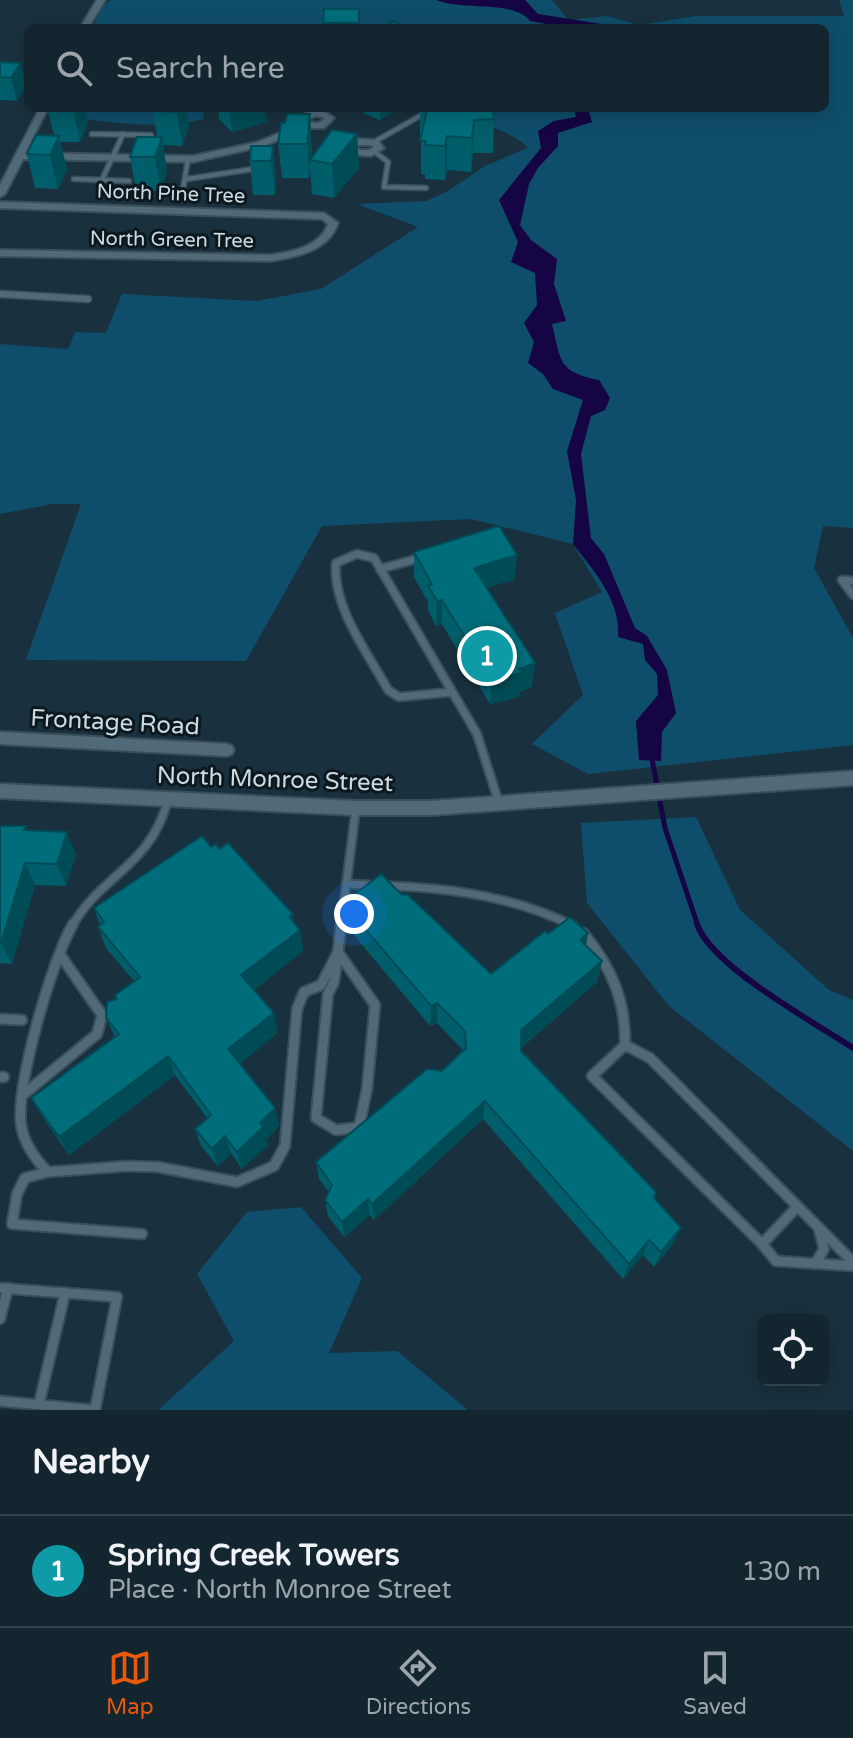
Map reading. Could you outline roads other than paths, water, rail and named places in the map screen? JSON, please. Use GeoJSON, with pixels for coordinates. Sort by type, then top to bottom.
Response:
{"type":"FeatureCollection","features":[{"type":"Feature","properties":{"kind":"street"},"geometry":{"type":"LineString","coordinates":[[86,24],[101,0]]}},
{"type":"Feature","properties":{"kind":"street"},"geometry":{"type":"LineString","coordinates":[[0,194],[3,182],[42,112]]}},
{"type":"Feature","properties":{"kind":"street"},"geometry":{"type":"LineString","coordinates":[[306,125],[304,117],[311,112]]}},
{"type":"Feature","properties":{"kind":"street"},"geometry":{"type":"LineString","coordinates":[[319,112],[328,116],[325,125]]}},
{"type":"Feature","properties":{"kind":"street"},"geometry":{"type":"LineString","coordinates":[[20,156],[188,159],[245,148],[306,125],[325,125],[356,142],[374,147]]}},
{"type":"Feature","properties":{"kind":"street","name":"North Pine Tree"},"geometry":{"type":"LineString","coordinates":[[0,205],[324,216],[333,223],[333,229]]}},
{"type":"Feature","properties":{"kind":"street","name":"North Green Tree"},"geometry":{"type":"LineString","coordinates":[[0,253],[276,258],[317,243],[330,236],[333,229]]}},
{"type":"Feature","properties":{"kind":"street","name":"Frontage Road"},"geometry":{"type":"LineString","coordinates":[[0,738],[227,750]]}},
{"type":"Feature","properties":{"kind":"street","name":"North Monroe Street"},"geometry":{"type":"LineString","coordinates":[[0,791],[356,808],[500,805],[853,778]]}},
{"type":"Feature","properties":{"kind":"lane"},"geometry":{"type":"LineString","coordinates":[[383,197],[388,162],[374,147],[422,112]]}},
{"type":"Feature","properties":{"kind":"lane"},"geometry":{"type":"LineString","coordinates":[[431,112],[438,116]]}},
{"type":"Feature","properties":{"kind":"lane"},"geometry":{"type":"LineString","coordinates":[[92,134],[151,135]]}},
{"type":"Feature","properties":{"kind":"lane"},"geometry":{"type":"LineString","coordinates":[[102,180],[123,134]]}},
{"type":"Feature","properties":{"kind":"lane"},"geometry":{"type":"LineString","coordinates":[[182,195],[188,159]]}},
{"type":"Feature","properties":{"kind":"lane"},"geometry":{"type":"LineString","coordinates":[[187,179],[265,166]]}},
{"type":"Feature","properties":{"kind":"lane"},"geometry":{"type":"LineString","coordinates":[[74,179],[129,181]]}},
{"type":"Feature","properties":{"kind":"lane"},"geometry":{"type":"LineString","coordinates":[[384,187],[426,188]]}},
{"type":"Feature","properties":{"kind":"lane"},"geometry":{"type":"LineString","coordinates":[[0,294],[88,299]]}},
{"type":"Feature","properties":{"kind":"lane"},"geometry":{"type":"LineString","coordinates":[[452,692],[399,697],[388,690],[337,592],[333,573],[336,563],[357,554],[374,558],[477,734],[500,805]]}},
{"type":"Feature","properties":{"kind":"lane"},"geometry":{"type":"LineString","coordinates":[[380,569],[424,557]]}},
{"type":"Feature","properties":{"kind":"lane"},"geometry":{"type":"LineString","coordinates":[[853,581],[842,580],[853,595]]}},
{"type":"Feature","properties":{"kind":"lane"},"geometry":{"type":"LineString","coordinates":[[48,1172],[35,1160],[20,1119],[61,956],[73,921],[158,831],[168,800]]}},
{"type":"Feature","properties":{"kind":"lane"},"geometry":{"type":"LineString","coordinates":[[337,951],[375,1005],[364,1113],[359,1127],[346,1132],[331,1131],[316,1118],[328,994],[334,982],[337,951],[356,808]]}},
{"type":"Feature","properties":{"kind":"lane"},"geometry":{"type":"LineString","coordinates":[[346,884],[484,891],[518,900],[570,924],[585,934],[622,997],[625,1045]]}},
{"type":"Feature","properties":{"kind":"lane"},"geometry":{"type":"LineString","coordinates":[[142,1234],[12,1224],[17,1194],[25,1178],[48,1172],[158,1167],[237,1182],[274,1166],[285,1146],[297,1009],[304,992],[321,985],[337,951]]}},
{"type":"Feature","properties":{"kind":"lane"},"geometry":{"type":"LineString","coordinates":[[24,1094],[97,1034],[102,1025],[102,1015],[61,956]]}},
{"type":"Feature","properties":{"kind":"lane"},"geometry":{"type":"LineString","coordinates":[[0,1019],[22,1020]]}},
{"type":"Feature","properties":{"kind":"lane"},"geometry":{"type":"LineString","coordinates":[[625,1045],[650,1058],[853,1264]]}},
{"type":"Feature","properties":{"kind":"lane"},"geometry":{"type":"LineString","coordinates":[[625,1045],[592,1076],[776,1261],[853,1264]]}},
{"type":"Feature","properties":{"kind":"lane"},"geometry":{"type":"LineString","coordinates":[[762,1244],[797,1207]]}},
{"type":"Feature","properties":{"kind":"lane"},"geometry":{"type":"LineString","coordinates":[[815,1264],[824,1249],[819,1228]]}},
{"type":"Feature","properties":{"kind":"lane"},"geometry":{"type":"LineString","coordinates":[[0,1319],[4,1288],[117,1297],[95,1410],[0,1401]]}},
{"type":"Feature","properties":{"kind":"lane"},"geometry":{"type":"LineString","coordinates":[[39,1404],[65,1293]]}},
{"type":"Feature","properties":{"kind":"waterway"},"geometry":{"type":"LineString","coordinates":[[651,754],[665,828],[698,925]]}},
{"type":"Feature","properties":{"kind":"waterway"},"geometry":{"type":"LineString","coordinates":[[698,925],[706,940],[742,975],[853,1048]]}},
{"type":"Feature","properties":{"kind":"place","name":"Spring Creek Towers"},"geometry":{"type":"Point","coordinates":[487,656]}}]}
